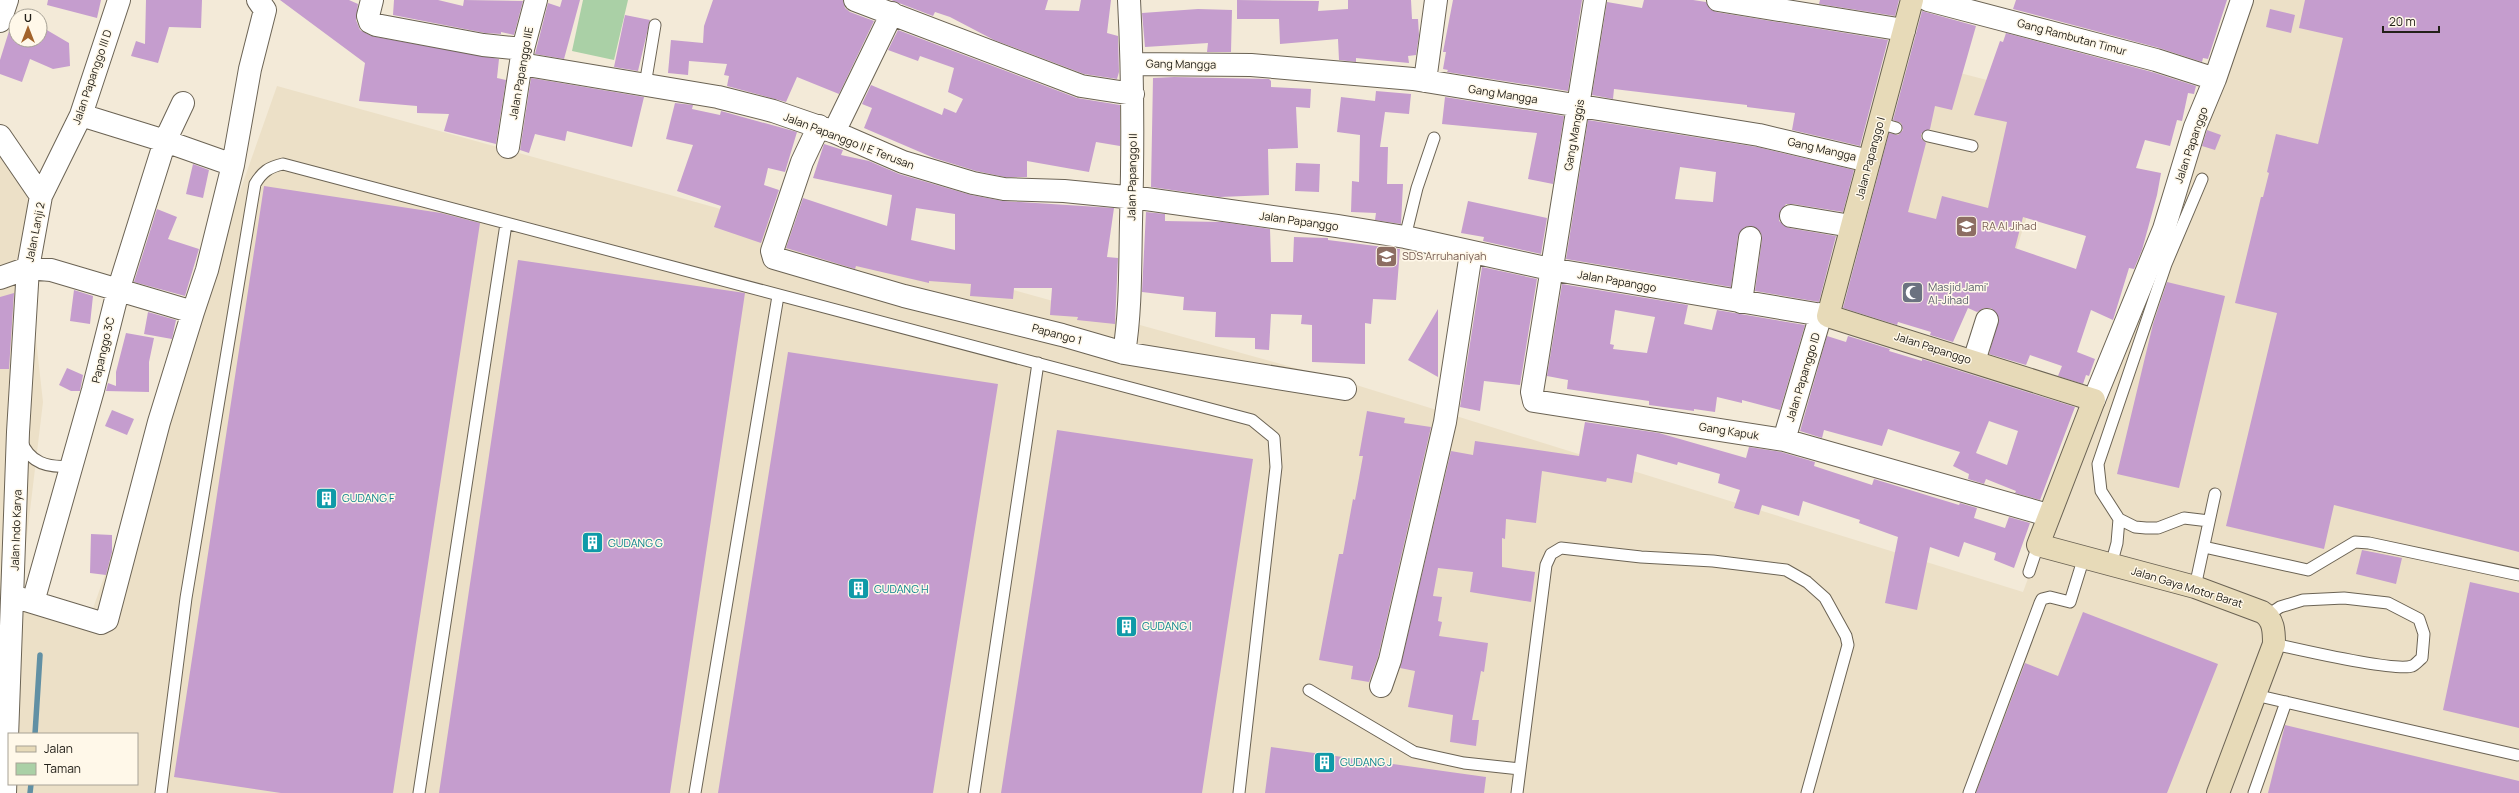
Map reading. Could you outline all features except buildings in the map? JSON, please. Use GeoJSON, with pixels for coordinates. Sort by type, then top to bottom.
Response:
{"type":"FeatureCollection","features":[{"type":"Feature","properties":{"kind":"street"},"geometry":{"type":"LineString","coordinates":[[0,21],[7,0]]}},
{"type":"Feature","properties":{"kind":"street","name":"Jalan Papanggo III D"},"geometry":{"type":"LineString","coordinates":[[41,196],[81,115],[119,0]]}},
{"type":"Feature","properties":{"kind":"street"},"geometry":{"type":"LineString","coordinates":[[23,599],[101,623],[106,620],[159,422],[206,270],[233,165],[250,69],[264,19],[265,10],[258,0]]}},
{"type":"Feature","properties":{"kind":"street","name":"Jalan Papanggo II E Terusan"},"geometry":{"type":"LineString","coordinates":[[372,0],[368,16],[370,22],[376,25],[483,45],[522,56],[646,85],[718,97],[773,111],[826,129],[904,162],[973,184],[1004,189],[1064,191],[1132,198]]}},
{"type":"Feature","properties":{"kind":"street","name":"Jalan Papanggo IIE"},"geometry":{"type":"LineString","coordinates":[[508,147],[522,56],[536,0]]}},
{"type":"Feature","properties":{"kind":"street"},"geometry":{"type":"LineString","coordinates":[[855,0],[1081,86],[1133,94]]}},
{"type":"Feature","properties":{"kind":"street","name":"Jalan Papanggo II"},"geometry":{"type":"LineString","coordinates":[[1124,353],[1129,316],[1132,198],[1133,94],[1129,0]]}},
{"type":"Feature","properties":{"kind":"street"},"geometry":{"type":"LineString","coordinates":[[1425,81],[1436,0]]}},
{"type":"Feature","properties":{"kind":"street","name":"Gang Manggis"},"geometry":{"type":"LineString","coordinates":[[1550,269],[1579,106],[1595,0]]}},
{"type":"Feature","properties":{"kind":"street"},"geometry":{"type":"LineString","coordinates":[[1718,0],[1904,30]]}},
{"type":"Feature","properties":{"kind":"street","name":"Jalan Papanggo I"},"geometry":{"type":"LineString","coordinates":[[1824,315],[1852,226],[1869,161],[1888,126],[1904,30],[1912,0]]}},
{"type":"Feature","properties":{"kind":"street","name":"Gang Rambutan Timur"},"geometry":{"type":"LineString","coordinates":[[1928,0],[2156,60],[2215,80]]}},
{"type":"Feature","properties":{"kind":"street","name":"Jalan Papanggo"},"geometry":{"type":"LineString","coordinates":[[2038,545],[2048,515],[2164,229],[2195,127],[2215,80],[2242,0]]}},
{"type":"Feature","properties":{"kind":"street"},"geometry":{"type":"LineString","coordinates":[[826,129],[892,13]]}},
{"type":"Feature","properties":{"kind":"street","name":"Gang Mangga"},"geometry":{"type":"LineString","coordinates":[[1132,64],[1251,65],[1425,81],[1759,135],[1869,161]]}},
{"type":"Feature","properties":{"kind":"street","name":"Papanggo 3C"},"geometry":{"type":"LineString","coordinates":[[23,599],[70,466],[93,390],[118,290],[165,141],[183,102]]}},
{"type":"Feature","properties":{"kind":"street"},"geometry":{"type":"LineString","coordinates":[[81,115],[165,141],[233,165]]}},
{"type":"Feature","properties":{"kind":"street","name":"Papango 1"},"geometry":{"type":"LineString","coordinates":[[826,129],[788,202],[772,251],[774,258],[904,296],[1062,335],[1124,353],[1345,389]]}},
{"type":"Feature","properties":{"kind":"street"},"geometry":{"type":"LineString","coordinates":[[0,136],[41,196]]}},
{"type":"Feature","properties":{"kind":"street","name":"Jalan Lanji 2"},"geometry":{"type":"LineString","coordinates":[[28,268],[41,196]]}},
{"type":"Feature","properties":{"kind":"street","name":"Jalan Papanggo"},"geometry":{"type":"LineString","coordinates":[[1132,198],[1405,237],[1471,253],[1550,269],[1824,315],[2094,400]]}},
{"type":"Feature","properties":{"kind":"street"},"geometry":{"type":"LineString","coordinates":[[1791,216],[1852,226]]}},
{"type":"Feature","properties":{"kind":"street"},"geometry":{"type":"LineString","coordinates":[[1741,302],[1750,238]]}},
{"type":"Feature","properties":{"kind":"street"},"geometry":{"type":"LineString","coordinates":[[1381,686],[1390,660],[1445,422],[1471,253]]}},
{"type":"Feature","properties":{"kind":"street"},"geometry":{"type":"LineString","coordinates":[[0,278],[28,268],[51,270],[192,312]]}},
{"type":"Feature","properties":{"kind":"street","name":"Jalan Indo Karya"},"geometry":{"type":"LineString","coordinates":[[11,733],[23,599],[18,432],[28,268]]}},
{"type":"Feature","properties":{"kind":"street","name":"Gang Kapuk"},"geometry":{"type":"LineString","coordinates":[[1550,269],[1532,392],[1534,401],[1784,440],[2048,515]]}},
{"type":"Feature","properties":{"kind":"street","name":"Jalan Papanggo ID"},"geometry":{"type":"LineString","coordinates":[[1784,440],[1824,315]]}},
{"type":"Feature","properties":{"kind":"street"},"geometry":{"type":"LineString","coordinates":[[1974,362],[1987,320]]}},
{"type":"Feature","properties":{"kind":"street","name":"Jalan Gaya Motor Barat"},"geometry":{"type":"LineString","coordinates":[[2038,545],[2195,588],[2250,607],[2268,616]]}},
{"type":"Feature","properties":{"kind":"street"},"geometry":{"type":"LineString","coordinates":[[2218,793],[2274,644],[2272,623],[2268,616]]}},
{"type":"Feature","properties":{"kind":"street","name":"Jalan Indo Karya"},"geometry":{"type":"LineString","coordinates":[[5,793],[8,761]]}},
{"type":"Feature","properties":{"kind":"lane"},"geometry":{"type":"LineString","coordinates":[[646,85],[654,25]]}},
{"type":"Feature","properties":{"kind":"lane"},"geometry":{"type":"LineString","coordinates":[[1928,136],[1972,146]]}},
{"type":"Feature","properties":{"kind":"lane"},"geometry":{"type":"LineString","coordinates":[[1405,237],[1417,188],[1434,138]]}},
{"type":"Feature","properties":{"kind":"lane"},"geometry":{"type":"LineString","coordinates":[[161,793],[186,598],[255,184],[260,176],[273,166],[283,164],[1252,420],[1274,438],[1276,467],[1239,793]]}},
{"type":"Feature","properties":{"kind":"lane"},"geometry":{"type":"LineString","coordinates":[[2202,179],[2166,264],[2098,464],[2101,491],[2119,519],[2135,527],[2146,528],[2158,528],[2184,518],[2209,521]]}},
{"type":"Feature","properties":{"kind":"lane"},"geometry":{"type":"LineString","coordinates":[[419,793],[506,224]]}},
{"type":"Feature","properties":{"kind":"lane"},"geometry":{"type":"LineString","coordinates":[[695,793],[778,296]]}},
{"type":"Feature","properties":{"kind":"lane"},"geometry":{"type":"LineString","coordinates":[[974,793],[1038,363]]}},
{"type":"Feature","properties":{"kind":"lane"},"geometry":{"type":"LineString","coordinates":[[18,432],[25,450],[41,464],[55,468],[70,466]]}},
{"type":"Feature","properties":{"kind":"lane"},"geometry":{"type":"LineString","coordinates":[[2195,588],[2215,494]]}},
{"type":"Feature","properties":{"kind":"lane"},"geometry":{"type":"LineString","coordinates":[[2111,565],[2117,543],[2119,519]]}},
{"type":"Feature","properties":{"kind":"lane"},"geometry":{"type":"LineString","coordinates":[[2204,547],[2308,570],[2355,542],[2519,574]]}},
{"type":"Feature","properties":{"kind":"lane"},"geometry":{"type":"LineString","coordinates":[[2029,572],[2038,545]]}},
{"type":"Feature","properties":{"kind":"lane"},"geometry":{"type":"LineString","coordinates":[[1517,793],[1546,565],[1551,554],[1561,548],[1583,549],[1641,557],[1713,561],[1786,570],[1807,582],[1825,598],[1846,636],[1848,645],[1807,793]]}},
{"type":"Feature","properties":{"kind":"lane"},"geometry":{"type":"LineString","coordinates":[[1969,793],[2040,603],[2042,599],[2050,596],[2070,602],[2084,557]]}},
{"type":"Feature","properties":{"kind":"lane"},"geometry":{"type":"LineString","coordinates":[[2268,616],[2280,607],[2303,600],[2344,598],[2388,603],[2418,619],[2424,634],[2422,658],[2412,666],[2397,667],[2274,644]]}},
{"type":"Feature","properties":{"kind":"lane"},"geometry":{"type":"LineString","coordinates":[[1309,690],[1414,752],[1464,763],[1520,769]]}},
{"type":"Feature","properties":{"kind":"lane"},"geometry":{"type":"LineString","coordinates":[[2255,695],[2517,755]]}},
{"type":"Feature","properties":{"kind":"lane"},"geometry":{"type":"LineString","coordinates":[[2254,793],[2286,702]]}},
{"type":"Feature","properties":{"kind":"shaded area"},"geometry":{"type":"Polygon","coordinates":[[[2241,0],[2519,0],[2519,793],[0,793],[0,129],[27,169],[30,286],[43,402],[20,594],[90,617],[277,86],[1353,384],[2023,592],[2241,0]]]}},
{"type":"Feature","properties":{"kind":"shaded area"},"geometry":{"type":"Polygon","coordinates":[[[1910,60],[2048,96],[2027,216],[2007,279],[1865,237],[1910,60]]]}},
{"type":"Feature","properties":{"kind":"green space"},"geometry":{"type":"Polygon","coordinates":[[[583,0],[628,0],[614,60],[572,51],[583,0]]]}},
{"type":"Feature","properties":{"kind":"waterway"},"geometry":{"type":"LineString","coordinates":[[35,733],[40,655]]}},
{"type":"Feature","properties":{"kind":"waterway"},"geometry":{"type":"LineString","coordinates":[[30,793],[31,785]]}},
{"type":"Feature","properties":{"kind":"place","name":"RA Al Jihad"},"geometry":{"type":"Point","coordinates":[1967,226]}},
{"type":"Feature","properties":{"kind":"place","name":"SDS Arruhaniyah"},"geometry":{"type":"Point","coordinates":[1386,256]}},
{"type":"Feature","properties":{"kind":"place","name":"Masjid Jami' Al-Jihad"},"geometry":{"type":"Point","coordinates":[1912,293]}},
{"type":"Feature","properties":{"kind":"place","name":"GUDANG F"},"geometry":{"type":"Point","coordinates":[327,498]}},
{"type":"Feature","properties":{"kind":"place","name":"GUDANG G"},"geometry":{"type":"Point","coordinates":[592,543]}},
{"type":"Feature","properties":{"kind":"place","name":"GUDANG H"},"geometry":{"type":"Point","coordinates":[858,589]}},
{"type":"Feature","properties":{"kind":"place","name":"GUDANG I"},"geometry":{"type":"Point","coordinates":[1127,626]}},
{"type":"Feature","properties":{"kind":"place","name":"GUDANG J"},"geometry":{"type":"Point","coordinates":[1324,762]}}]}
